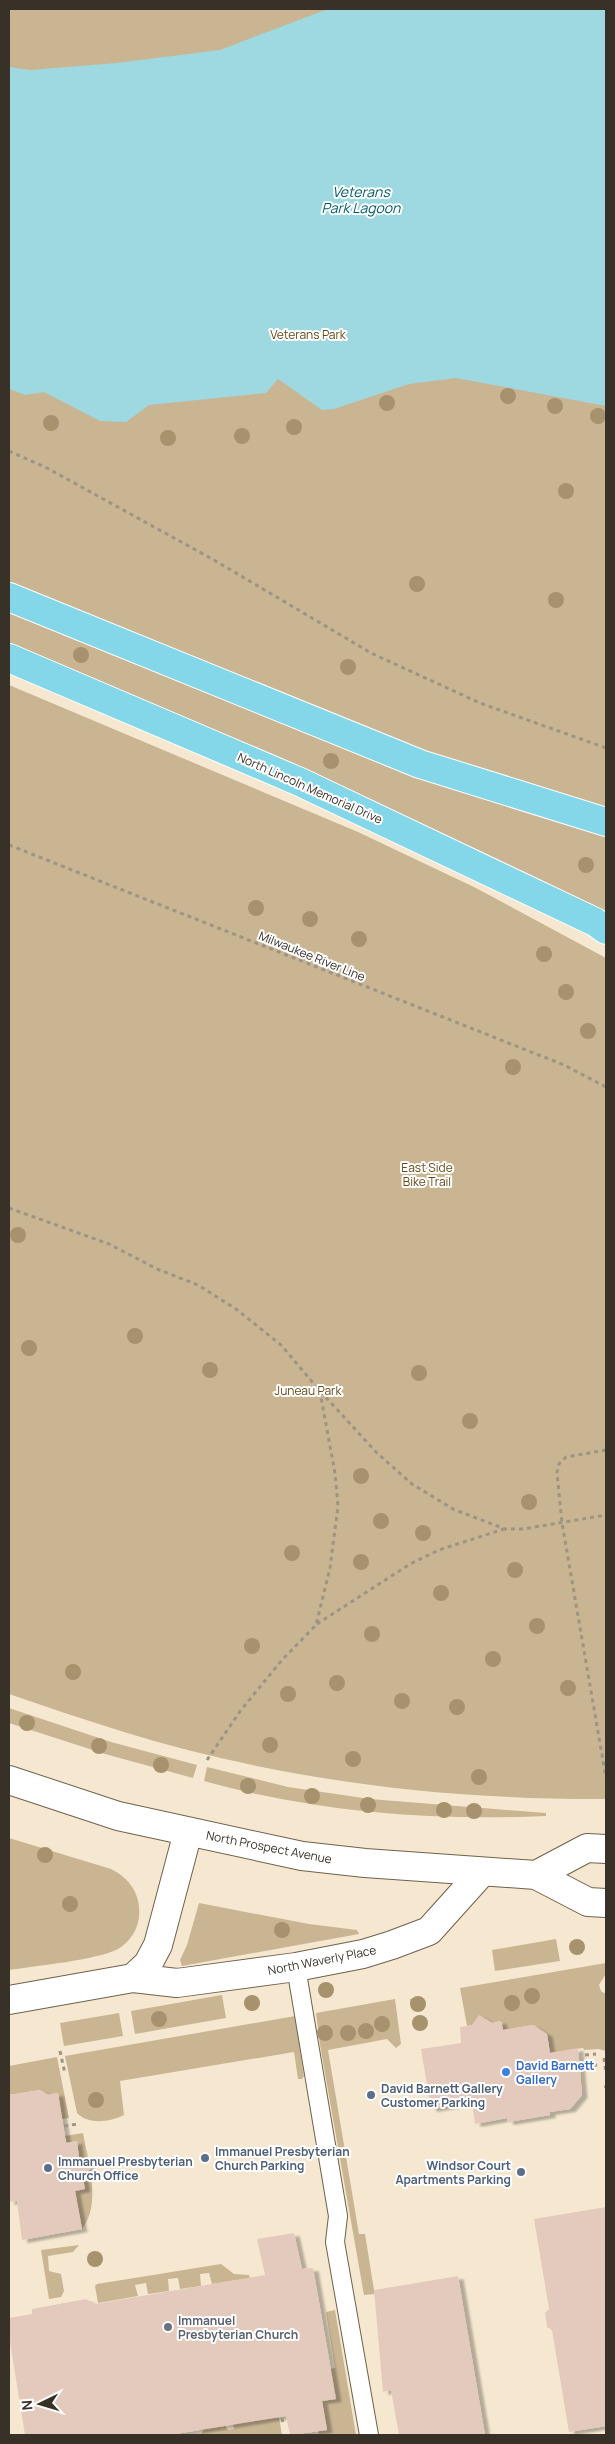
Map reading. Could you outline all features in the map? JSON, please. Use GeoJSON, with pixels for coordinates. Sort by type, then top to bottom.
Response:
{"type":"FeatureCollection","features":[{"type":"Feature","properties":{"kind":"main road"},"geometry":{"type":"LineString","coordinates":[[9,597],[420,764],[606,822]]}},
{"type":"Feature","properties":{"kind":"main road","name":"North Lincoln Memorial Drive"},"geometry":{"type":"LineString","coordinates":[[9,658],[300,782],[594,922],[606,930]]}},
{"type":"Feature","properties":{"kind":"main road","name":"North Prospect Avenue"},"geometry":{"type":"LineString","coordinates":[[9,1780],[118,1816],[302,1856],[365,1863],[536,1875],[588,1902],[606,1903]]}},
{"type":"Feature","properties":{"kind":"main road"},"geometry":{"type":"LineString","coordinates":[[133,1978],[148,1964],[158,1945],[188,1832]]}},
{"type":"Feature","properties":{"kind":"main road"},"geometry":{"type":"LineString","coordinates":[[536,1875],[588,1848],[606,1849]]}},
{"type":"Feature","properties":{"kind":"main road","name":"North Waverly Place"},"geometry":{"type":"LineString","coordinates":[[9,2000],[133,1978],[177,1983],[296,1967],[363,1954],[429,1931],[482,1872]]}},
{"type":"Feature","properties":{"kind":"lane"},"geometry":{"type":"LineString","coordinates":[[296,1967],[338,2216],[335,2242],[369,2435]]}},
{"type":"Feature","properties":{"kind":"path"},"geometry":{"type":"LineString","coordinates":[[9,451],[47,468],[214,560],[371,653],[480,703],[606,748]]}},
{"type":"Feature","properties":{"kind":"path","name":"Milwaukee River Line"},"geometry":{"type":"LineString","coordinates":[[9,845],[564,1065],[606,1087]]}},
{"type":"Feature","properties":{"kind":"path"},"geometry":{"type":"LineString","coordinates":[[9,1208],[109,1244],[157,1269],[198,1285],[236,1309],[281,1345],[377,1453],[412,1484],[453,1509],[505,1529]]}},
{"type":"Feature","properties":{"kind":"path"},"geometry":{"type":"LineString","coordinates":[[316,1625],[330,1568],[338,1506],[335,1473],[320,1391]]}},
{"type":"Feature","properties":{"kind":"path"},"geometry":{"type":"LineString","coordinates":[[606,1450],[566,1457],[559,1464],[557,1473],[562,1523],[606,1778]]}},
{"type":"Feature","properties":{"kind":"path"},"geometry":{"type":"LineString","coordinates":[[207,1760],[241,1710],[282,1660],[316,1625],[410,1564],[439,1550],[505,1529],[522,1529],[606,1516]]}},
{"type":"Feature","properties":{"kind":"path"},"geometry":{"type":"LineString","coordinates":[[412,1999],[412,2004]]}},
{"type":"Feature","properties":{"kind":"path"},"geometry":{"type":"LineString","coordinates":[[60,2051],[65,2074]]}},
{"type":"Feature","properties":{"kind":"path"},"geometry":{"type":"LineString","coordinates":[[585,2056],[596,2054]]}},
{"type":"Feature","properties":{"kind":"path"},"geometry":{"type":"LineString","coordinates":[[604,2058],[606,2073]]}},
{"type":"Feature","properties":{"kind":"path"},"geometry":{"type":"LineString","coordinates":[[586,2066],[597,2065]]}},
{"type":"Feature","properties":{"kind":"path"},"geometry":{"type":"LineString","coordinates":[[64,2126],[78,2124]]}},
{"type":"Feature","properties":{"kind":"path"},"geometry":{"type":"LineString","coordinates":[[282,2418],[283,2423]]}},
{"type":"Feature","properties":{"kind":"green space","name":"Veterans Park"},"geometry":{"type":"Polygon","coordinates":[[[9,9],[606,9],[606,930],[9,658],[9,9]]]}},
{"type":"Feature","properties":{"kind":"green space","name":"Juneau Park"},"geometry":{"type":"Polygon","coordinates":[[[9,685],[358,832],[476,888],[606,958],[606,1799],[484,1796],[362,1784],[302,1775],[183,1749],[9,1694],[9,685]]]}},
{"type":"Feature","properties":{"kind":"green space"},"geometry":{"type":"Polygon","coordinates":[[[9,1708],[111,1742],[197,1765],[193,1778],[105,1754],[9,1723],[9,1708]]]}},
{"type":"Feature","properties":{"kind":"green space"},"geometry":{"type":"Polygon","coordinates":[[[207,1767],[288,1787],[370,1799],[546,1813],[546,1816],[460,1817],[373,1812],[330,1807],[246,1792],[204,1781],[207,1767]]]}},
{"type":"Feature","properties":{"kind":"green space"},"geometry":{"type":"Polygon","coordinates":[[[9,1838],[111,1869],[122,1876],[134,1889],[139,1907],[139,1919],[135,1931],[128,1941],[118,1949],[96,1956],[9,1970],[9,1838]]]}},
{"type":"Feature","properties":{"kind":"green space"},"geometry":{"type":"Polygon","coordinates":[[[199,1903],[309,1924],[357,1930],[359,1934],[182,1966],[180,1960],[187,1945],[199,1903]]]}},
{"type":"Feature","properties":{"kind":"green space"},"geometry":{"type":"Polygon","coordinates":[[[556,1939],[560,1961],[495,1971],[492,1950],[556,1939]]]}},
{"type":"Feature","properties":{"kind":"green space"},"geometry":{"type":"Polygon","coordinates":[[[606,1963],[606,1974],[599,1985],[601,1991],[606,1994],[606,2051],[598,2049],[584,2050],[583,2048],[550,2053],[547,2034],[533,2025],[503,2030],[501,2021],[492,2023],[486,2019],[476,2020],[473,2025],[467,2026],[460,1988],[606,1963]]]}},
{"type":"Feature","properties":{"kind":"green space"},"geometry":{"type":"Polygon","coordinates":[[[222,1995],[226,2018],[135,2034],[131,2011],[222,1995]]]}},
{"type":"Feature","properties":{"kind":"green space"},"geometry":{"type":"Polygon","coordinates":[[[395,1999],[401,2044],[396,2048],[387,2039],[328,2050],[359,2234],[365,2234],[375,2294],[364,2295],[316,2013],[395,1999]]]}},
{"type":"Feature","properties":{"kind":"green space"},"geometry":{"type":"Polygon","coordinates":[[[119,2013],[123,2036],[64,2046],[60,2023],[119,2013]]]}},
{"type":"Feature","properties":{"kind":"green space"},"geometry":{"type":"Polygon","coordinates":[[[295,2016],[304,2076],[302,2079],[298,2079],[294,2052],[120,2081],[124,2115],[106,2121],[93,2121],[77,2113],[65,2056],[295,2016]]]}},
{"type":"Feature","properties":{"kind":"green space"},"geometry":{"type":"Polygon","coordinates":[[[57,2057],[69,2118],[62,2119],[58,2093],[47,2095],[40,2090],[9,2095],[9,2066],[57,2057]]]}},
{"type":"Feature","properties":{"kind":"green space"},"geometry":{"type":"Polygon","coordinates":[[[83,2133],[92,2182],[92,2195],[88,2219],[82,2229],[75,2191],[87,2172],[86,2163],[79,2158],[77,2141],[67,2143],[65,2136],[83,2133]]]}},
{"type":"Feature","properties":{"kind":"green space"},"geometry":{"type":"Polygon","coordinates":[[[79,2245],[73,2252],[48,2256],[49,2271],[61,2274],[64,2291],[61,2297],[49,2299],[41,2250],[79,2245]]]}},
{"type":"Feature","properties":{"kind":"green space"},"geometry":{"type":"Polygon","coordinates":[[[221,2264],[234,2274],[249,2275],[250,2278],[212,2284],[209,2273],[200,2274],[201,2286],[180,2289],[178,2278],[168,2279],[169,2291],[148,2294],[146,2283],[135,2285],[138,2296],[98,2303],[95,2286],[97,2284],[221,2264]]]}},
{"type":"Feature","properties":{"kind":"green space"},"geometry":{"type":"Polygon","coordinates":[[[335,2310],[356,2435],[319,2435],[318,2431],[327,2430],[322,2401],[335,2399],[330,2369],[335,2368],[326,2312],[335,2310]]]}},
{"type":"Feature","properties":{"kind":"green space"},"geometry":{"type":"Polygon","coordinates":[[[279,2417],[282,2435],[200,2435],[203,2432],[202,2429],[225,2426],[228,2430],[234,2429],[233,2424],[279,2417]]]}},
{"type":"Feature","properties":{"kind":"water","name":"Veterans Park Lagoon"},"geometry":{"type":"Polygon","coordinates":[[[328,9],[606,9],[606,406],[456,378],[409,384],[334,409],[322,410],[278,379],[266,393],[149,405],[126,422],[100,421],[44,392],[25,395],[9,389],[9,67],[30,70],[117,63],[220,50],[328,9]]]}},
{"type":"Feature","properties":{"kind":"building","name":"David Barnett Gallery"},"geometry":{"type":"Polygon","coordinates":[[[479,2015],[492,2023],[501,2021],[503,2030],[533,2025],[547,2034],[550,2053],[578,2048],[582,2095],[570,2109],[550,2112],[550,2115],[508,2122],[507,2118],[475,2124],[472,2102],[431,2109],[421,2049],[461,2043],[460,2027],[472,2025],[479,2015]]]}},
{"type":"Feature","properties":{"kind":"building","name":"Immanuel Presbyterian Church Office"},"geometry":{"type":"Polygon","coordinates":[[[40,2090],[49,2095],[58,2093],[66,2143],[77,2141],[79,2158],[91,2168],[83,2178],[85,2189],[75,2191],[82,2229],[22,2240],[17,2201],[9,2202],[9,2095],[40,2090]]]}},
{"type":"Feature","properties":{"kind":"building"},"geometry":{"type":"Polygon","coordinates":[[[606,2207],[606,2426],[569,2432],[552,2330],[547,2327],[545,2313],[549,2309],[534,2219],[606,2207]]]}},
{"type":"Feature","properties":{"kind":"building","name":"Immanuel Presbyterian Church"},"geometry":{"type":"Polygon","coordinates":[[[294,2233],[302,2269],[313,2268],[336,2399],[322,2401],[327,2430],[290,2435],[286,2416],[169,2435],[25,2435],[9,2336],[9,2318],[32,2314],[32,2309],[86,2299],[95,2304],[265,2275],[257,2239],[294,2233]]]}},
{"type":"Feature","properties":{"kind":"building"},"geometry":{"type":"Polygon","coordinates":[[[458,2276],[485,2435],[399,2435],[391,2390],[383,2392],[374,2290],[458,2276]]]}},
{"type":"Feature","properties":{"kind":"place","name":"David Barnett Gallery"},"geometry":{"type":"Point","coordinates":[506,2072]}},
{"type":"Feature","properties":{"kind":"place","name":"David Barnett Gallery Customer Parking"},"geometry":{"type":"Point","coordinates":[371,2095]}},
{"type":"Feature","properties":{"kind":"place","name":"Immanuel Presbyterian Church Parking"},"geometry":{"type":"Point","coordinates":[205,2158]}},
{"type":"Feature","properties":{"kind":"place","name":"Immanuel Presbyterian Church Office"},"geometry":{"type":"Point","coordinates":[48,2168]}},
{"type":"Feature","properties":{"kind":"place","name":"Windsor Court Apartments Parking"},"geometry":{"type":"Point","coordinates":[521,2172]}},
{"type":"Feature","properties":{"kind":"place","name":"Immanuel Presbyterian Church"},"geometry":{"type":"Point","coordinates":[168,2327]}},
{"type":"Feature","properties":{"kind":"park label","name":"East Side Bike Trail"},"geometry":{"type":"Point","coordinates":[427,1174]}}]}
